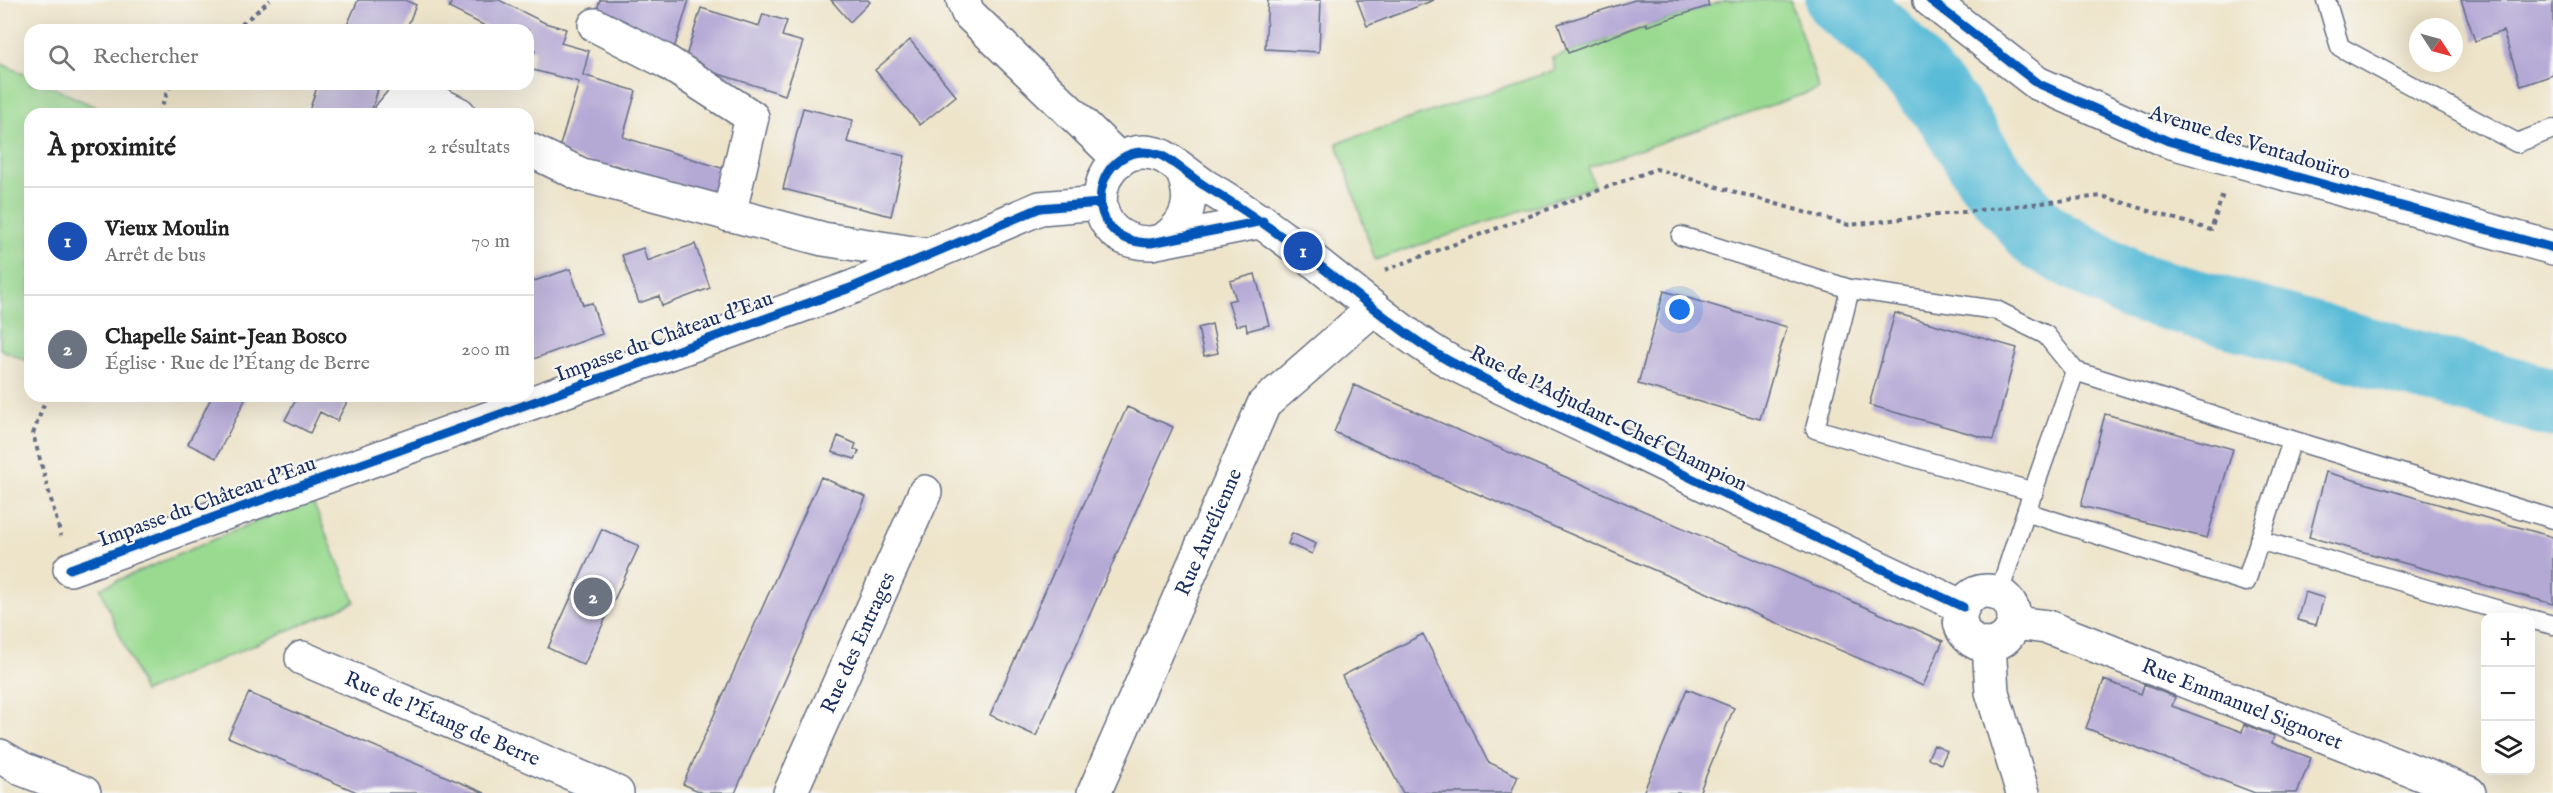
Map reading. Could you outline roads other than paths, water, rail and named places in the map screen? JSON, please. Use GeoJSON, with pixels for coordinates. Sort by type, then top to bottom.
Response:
{"type":"FeatureCollection","features":[{"type":"Feature","properties":{"kind":"street"},"geometry":{"type":"LineString","coordinates":[[963,0],[968,13],[1120,160]]}},
{"type":"Feature","properties":{"kind":"street","name":"Avenue des Ventadouïro"},"geometry":{"type":"LineString","coordinates":[[1930,0],[2037,83],[2168,141],[2553,248]]}},
{"type":"Feature","properties":{"kind":"street"},"geometry":{"type":"LineString","coordinates":[[595,25],[665,60],[752,117],[729,214]]}},
{"type":"Feature","properties":{"kind":"street"},"geometry":{"type":"LineString","coordinates":[[396,108],[411,90],[447,108]]}},
{"type":"Feature","properties":{"kind":"street"},"geometry":{"type":"LineString","coordinates":[[534,152],[582,176],[823,239],[926,255]]}},
{"type":"Feature","properties":{"kind":"street"},"geometry":{"type":"LineString","coordinates":[[1166,238],[1178,229],[1186,216],[1190,202],[1189,187],[1183,172],[1161,155],[1133,154],[1120,160],[1110,168],[1104,178],[1100,191],[1100,203],[1104,218],[1123,238],[1137,243],[1151,243],[1166,238],[1263,221]]}},
{"type":"Feature","properties":{"kind":"street","name":"Rue de l'Adjudant-Chef Champion"},"geometry":{"type":"LineString","coordinates":[[1183,172],[1263,221],[1374,308],[1447,360],[1963,607]]}},
{"type":"Feature","properties":{"kind":"street","name":"Impasse du Château d'Eau"},"geometry":{"type":"LineString","coordinates":[[70,570],[853,287],[1040,208],[1100,203]]}},
{"type":"Feature","properties":{"kind":"street","name":"Rue Aurélienne"},"geometry":{"type":"LineString","coordinates":[[1094,793],[1264,404],[1374,308]]}},
{"type":"Feature","properties":{"kind":"street","name":"Rue des Entrages"},"geometry":{"type":"LineString","coordinates":[[790,793],[925,492]]}},
{"type":"Feature","properties":{"kind":"street"},"geometry":{"type":"LineString","coordinates":[[1991,592],[2007,608],[2005,638],[1989,645],[1974,642],[1963,630],[1960,614],[1963,607],[1975,595],[1991,592]]}},
{"type":"Feature","properties":{"kind":"street","name":"Rue Emmanuel Signoret"},"geometry":{"type":"LineString","coordinates":[[2007,608],[2048,627],[2469,793]]}},
{"type":"Feature","properties":{"kind":"street"},"geometry":{"type":"LineString","coordinates":[[1989,645],[1992,692],[2023,793]]}},
{"type":"Feature","properties":{"kind":"street","name":"Rue de l'Étang de Berre"},"geometry":{"type":"LineString","coordinates":[[302,658],[617,793]]}},
{"type":"Feature","properties":{"kind":"street"},"geometry":{"type":"LineString","coordinates":[[0,756],[21,769],[84,793]]}},
{"type":"Feature","properties":{"kind":"lane"},"geometry":{"type":"LineString","coordinates":[[2326,0],[2340,47],[2517,143],[2553,129]]}},
{"type":"Feature","properties":{"kind":"lane"},"geometry":{"type":"LineString","coordinates":[[1681,236],[1850,289],[1996,310],[2046,334],[2075,371],[2553,519]]}},
{"type":"Feature","properties":{"kind":"lane"},"geometry":{"type":"LineString","coordinates":[[1850,289],[1815,429],[2034,492]]}},
{"type":"Feature","properties":{"kind":"lane"},"geometry":{"type":"LineString","coordinates":[[2007,608],[2026,512],[2075,371]]}},
{"type":"Feature","properties":{"kind":"lane"},"geometry":{"type":"LineString","coordinates":[[2026,512],[2246,582],[2292,440]]}},
{"type":"Feature","properties":{"kind":"lane"},"geometry":{"type":"LineString","coordinates":[[2259,540],[2511,613]]}},
{"type":"Feature","properties":{"kind":"lane"},"geometry":{"type":"LineString","coordinates":[[2535,620],[2553,625]]}},
{"type":"Feature","properties":{"kind":"waterway"},"geometry":{"type":"LineString","coordinates":[[1840,0],[1883,36],[1948,110],[1987,172],[2041,237],[2132,286],[2553,403]]}},
{"type":"Feature","properties":{"kind":"place","name":"Vieux Moulin"},"geometry":{"type":"Point","coordinates":[1303,251]}},
{"type":"Feature","properties":{"kind":"place","name":"Chapelle Saint-Jean Bosco"},"geometry":{"type":"Point","coordinates":[593,597]}}]}
